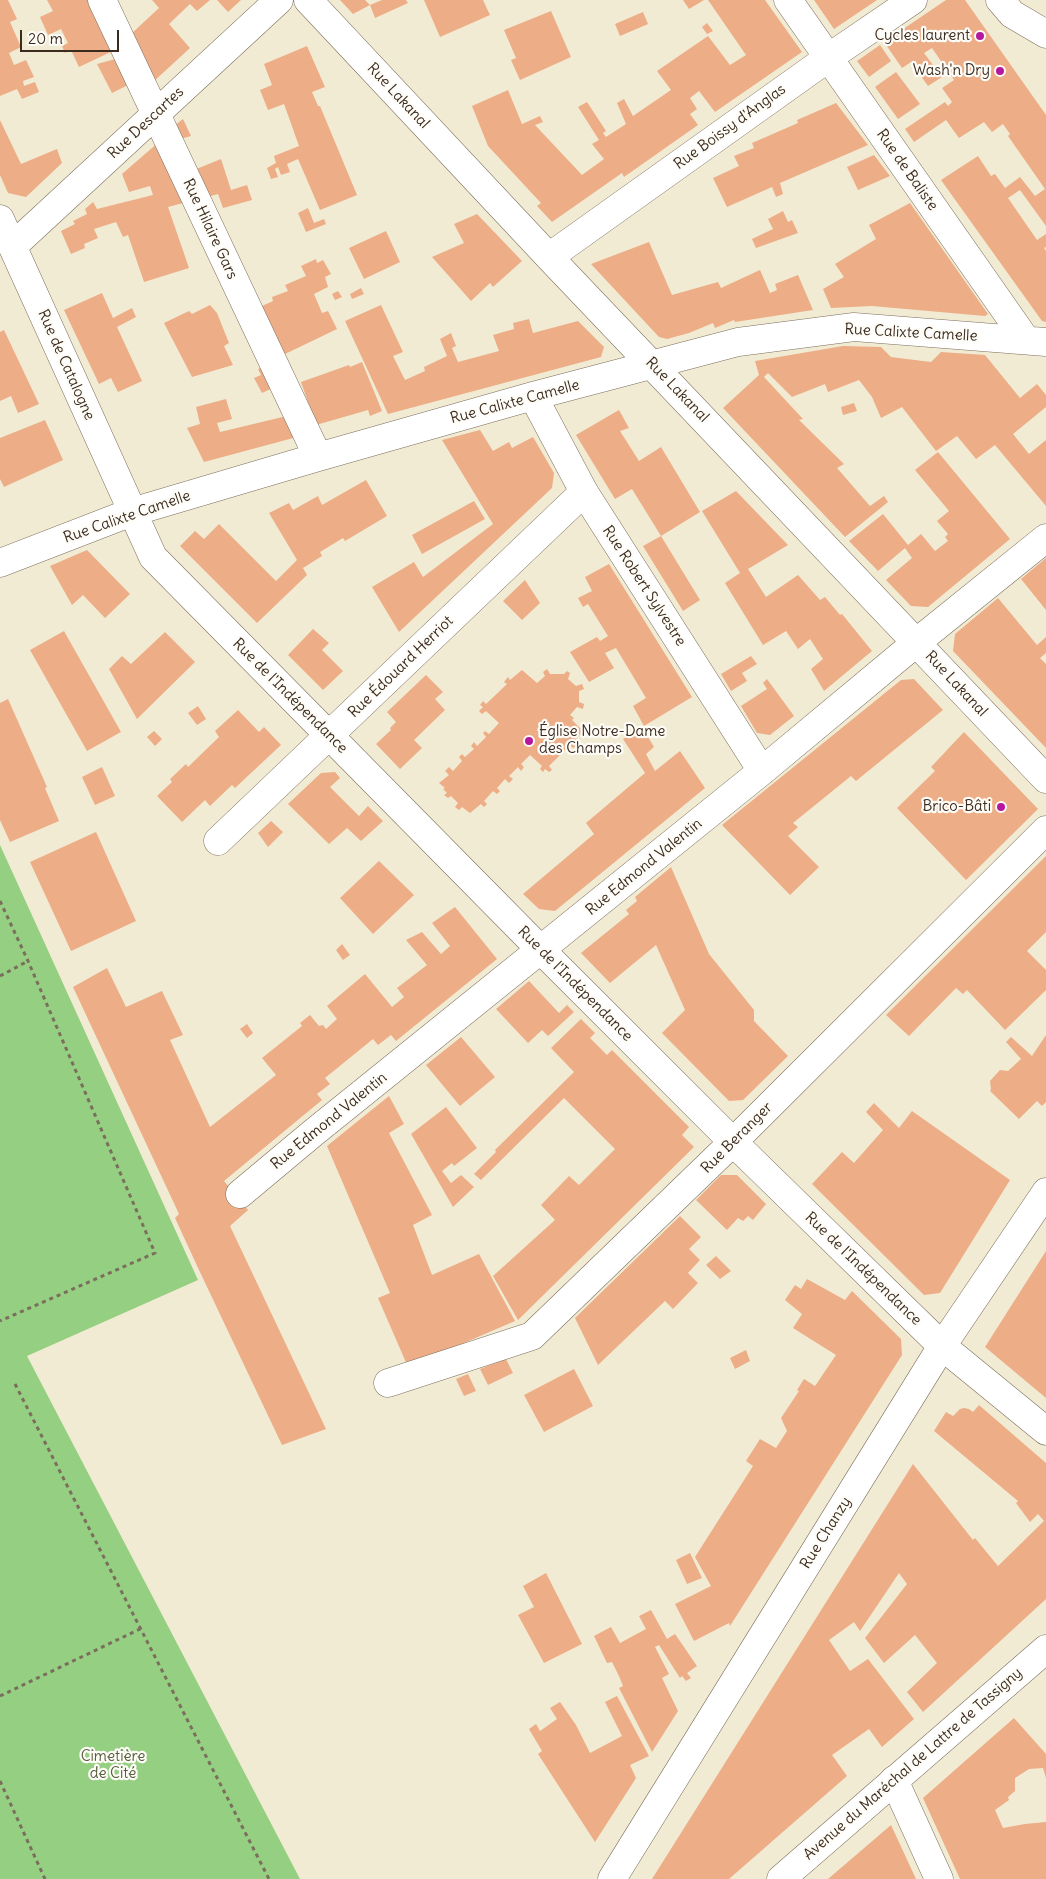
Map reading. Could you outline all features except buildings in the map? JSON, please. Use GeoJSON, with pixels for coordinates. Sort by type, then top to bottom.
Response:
{"type":"FeatureCollection","features":[{"type":"Feature","properties":{"kind":"street","name":"Rue Hilaire Gars"},"geometry":{"type":"LineString","coordinates":[[102,0],[318,457]]}},
{"type":"Feature","properties":{"kind":"street","name":"Rue Descartes"},"geometry":{"type":"LineString","coordinates":[[12,246],[279,0]]}},
{"type":"Feature","properties":{"kind":"street","name":"Rue Lakanal"},"geometry":{"type":"LineString","coordinates":[[308,0],[549,257],[1046,779]]}},
{"type":"Feature","properties":{"kind":"street","name":"Rue de Baliste"},"geometry":{"type":"LineString","coordinates":[[788,0],[828,58],[1036,341]]}},
{"type":"Feature","properties":{"kind":"street","name":"Rue Boissy d'Anglas"},"geometry":{"type":"LineString","coordinates":[[549,257],[828,58],[913,0]]}},
{"type":"Feature","properties":{"kind":"street"},"geometry":{"type":"LineString","coordinates":[[1000,0],[1012,14],[1046,34]]}},
{"type":"Feature","properties":{"kind":"street","name":"Rue de Catalogne"},"geometry":{"type":"LineString","coordinates":[[0,219],[132,512]]}},
{"type":"Feature","properties":{"kind":"street","name":"Rue Calixte Camelle"},"geometry":{"type":"LineString","coordinates":[[0,563],[132,512],[533,396],[738,342],[854,327],[1036,341]]}},
{"type":"Feature","properties":{"kind":"street","name":"Rue Robert Sylvestre"},"geometry":{"type":"LineString","coordinates":[[533,396],[584,492],[762,772]]}},
{"type":"Feature","properties":{"kind":"street","name":"Rue Édouard Herriot"},"geometry":{"type":"LineString","coordinates":[[218,841],[584,492]]}},
{"type":"Feature","properties":{"kind":"street","name":"Rue de l'Indépendance"},"geometry":{"type":"LineString","coordinates":[[132,512],[152,557],[541,950],[733,1142],[942,1346],[1046,1431]]}},
{"type":"Feature","properties":{"kind":"street","name":"Rue Edmond Valentin"},"geometry":{"type":"LineString","coordinates":[[240,1194],[320,1126],[762,772],[917,642],[1046,538]]}},
{"type":"Feature","properties":{"kind":"street","name":"Rue Beranger"},"geometry":{"type":"LineString","coordinates":[[388,1383],[532,1336],[733,1142],[1046,830]]}},
{"type":"Feature","properties":{"kind":"street","name":"Rue Chanzy"},"geometry":{"type":"LineString","coordinates":[[612,1879],[942,1346],[1046,1192]]}},
{"type":"Feature","properties":{"kind":"street","name":"Avenue du Maréchal de Lattre de Tassigny"},"geometry":{"type":"LineString","coordinates":[[781,1879],[1046,1650]]}},
{"type":"Feature","properties":{"kind":"street"},"geometry":{"type":"LineString","coordinates":[[894,1780],[939,1879]]}},
{"type":"Feature","properties":{"kind":"path"},"geometry":{"type":"LineString","coordinates":[[0,901],[156,1253],[0,1321]]}},
{"type":"Feature","properties":{"kind":"path"},"geometry":{"type":"LineString","coordinates":[[0,976],[28,961]]}},
{"type":"Feature","properties":{"kind":"path"},"geometry":{"type":"LineString","coordinates":[[15,1384],[142,1628],[269,1879]]}},
{"type":"Feature","properties":{"kind":"path"},"geometry":{"type":"LineString","coordinates":[[0,1696],[142,1628]]}},
{"type":"Feature","properties":{"kind":"path"},"geometry":{"type":"LineString","coordinates":[[0,1781],[45,1879]]}},
{"type":"Feature","properties":{"kind":"green space","name":"Cimetière de Cité"},"geometry":{"type":"Polygon","coordinates":[[[0,845],[198,1280],[27,1356],[300,1879],[0,1879],[0,845]]]}},
{"type":"Feature","properties":{"kind":"place","name":"Cycles laurent"},"geometry":{"type":"Point","coordinates":[980,36]}},
{"type":"Feature","properties":{"kind":"place","name":"Wash'n Dry"},"geometry":{"type":"Point","coordinates":[1000,71]}},
{"type":"Feature","properties":{"kind":"place","name":"Église Notre-Dame des Champs"},"geometry":{"type":"Point","coordinates":[529,741]}},
{"type":"Feature","properties":{"kind":"place","name":"Brico-Bâti"},"geometry":{"type":"Point","coordinates":[1001,807]}}]}
